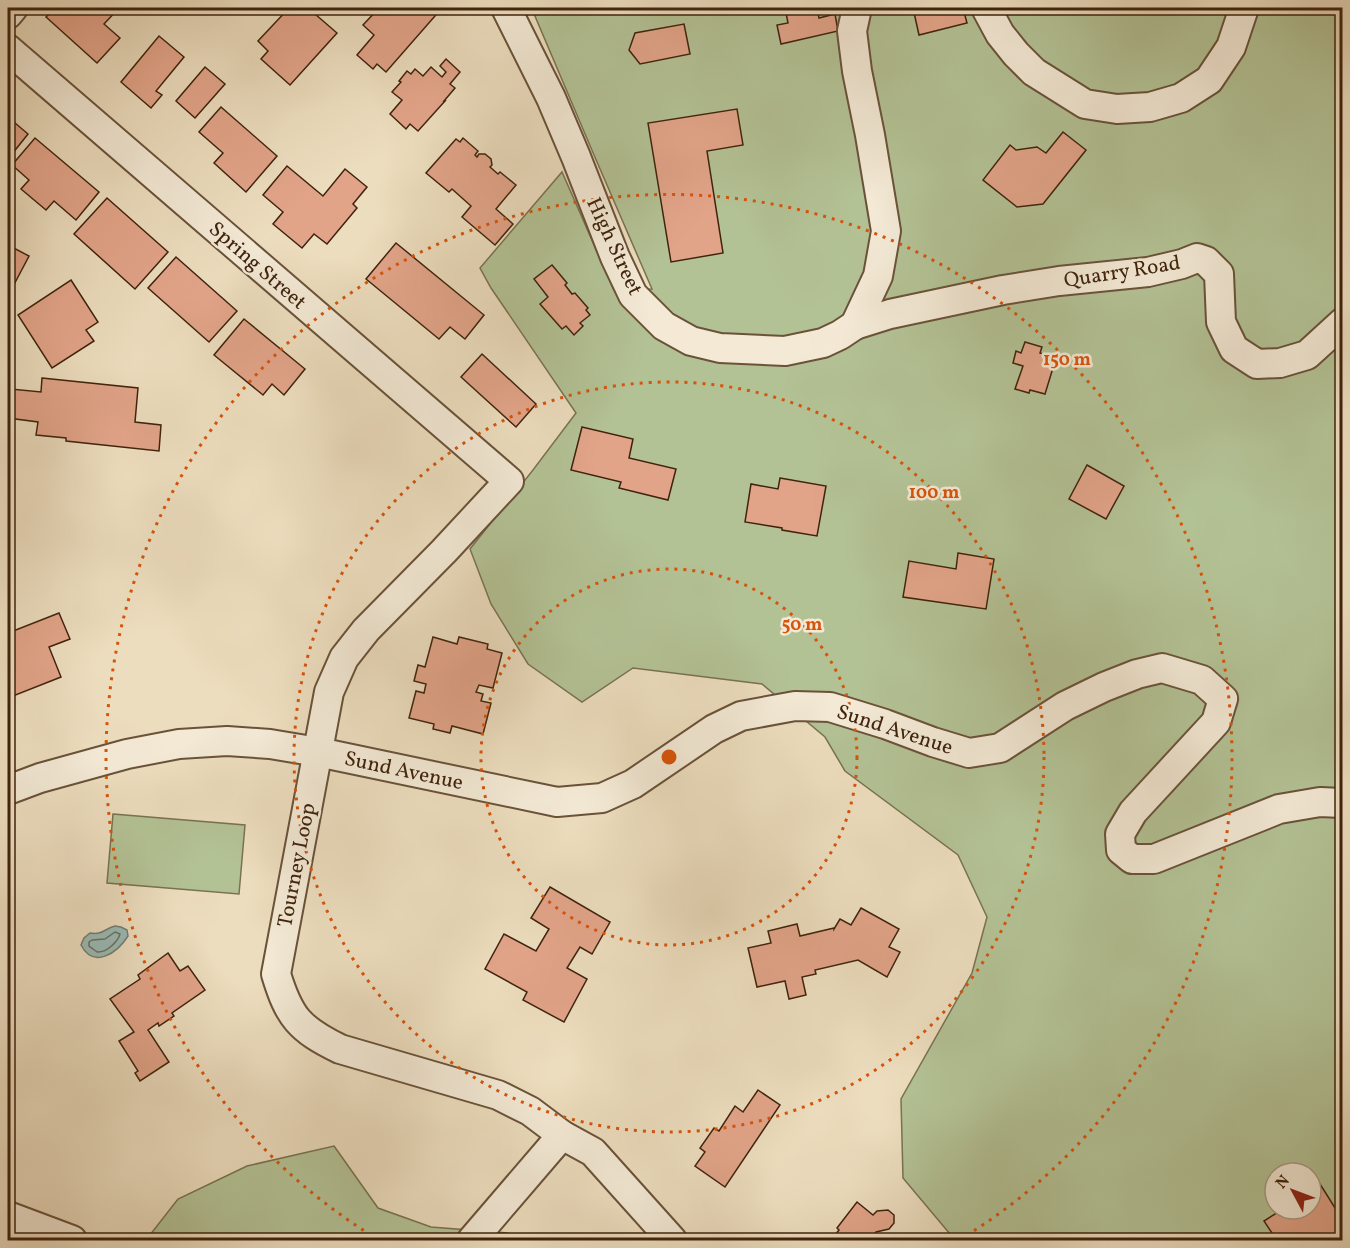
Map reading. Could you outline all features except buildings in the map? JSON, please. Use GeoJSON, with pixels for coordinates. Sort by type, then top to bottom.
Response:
{"type":"FeatureCollection","features":[{"type":"Feature","properties":{"kind":"street"},"geometry":{"type":"LineString","coordinates":[[8,14],[13,8]]}},
{"type":"Feature","properties":{"kind":"street","name":"High Street"},"geometry":{"type":"LineString","coordinates":[[506,8],[551,98],[615,257],[633,295],[664,326],[691,340],[720,348],[785,351],[823,343],[855,325]]}},
{"type":"Feature","properties":{"kind":"street"},"geometry":{"type":"LineString","coordinates":[[855,325],[878,276],[886,231],[857,71],[852,31],[857,8]]}},
{"type":"Feature","properties":{"kind":"street"},"geometry":{"type":"LineString","coordinates":[[986,8],[1000,34],[1034,72],[1085,104],[1117,109],[1150,107],[1181,98],[1209,80],[1231,47],[1244,8]]}},
{"type":"Feature","properties":{"kind":"street","name":"Spring Street"},"geometry":{"type":"LineString","coordinates":[[8,49],[508,481]]}},
{"type":"Feature","properties":{"kind":"street","name":"Quarry Road"},"geometry":{"type":"LineString","coordinates":[[855,325],[890,314],[1003,290],[1059,281],[1148,272],[1197,258],[1206,261],[1219,274],[1221,322],[1234,349],[1257,364],[1280,363],[1307,355],[1342,323]]}},
{"type":"Feature","properties":{"kind":"street","name":"Tourney Loop"},"geometry":{"type":"LineString","coordinates":[[508,481],[444,551],[366,630],[344,658],[329,692],[276,974],[282,994],[296,1021],[318,1038],[340,1049],[498,1095],[530,1111],[562,1135],[593,1152],[672,1240]]}},
{"type":"Feature","properties":{"kind":"street","name":"Sund Avenue"},"geometry":{"type":"LineString","coordinates":[[8,790],[40,778],[127,754],[179,744],[227,741],[270,744],[318,752],[557,802],[602,798],[633,784],[714,729],[741,716],[795,706],[830,707],[969,753],[1000,748],[1065,706],[1137,674],[1162,668],[1202,680],[1223,699],[1216,722],[1133,812],[1120,834],[1121,850],[1132,859],[1154,859],[1279,810],[1320,802],[1342,803]]}},
{"type":"Feature","properties":{"kind":"street"},"geometry":{"type":"LineString","coordinates":[[472,1240],[562,1135]]}},
{"type":"Feature","properties":{"kind":"street"},"geometry":{"type":"LineString","coordinates":[[8,1216],[72,1240]]}},
{"type":"Feature","properties":{"kind":"green space"},"geometry":{"type":"Polygon","coordinates":[[[534,8],[1342,8],[1342,1240],[955,1240],[903,1178],[901,1099],[972,973],[987,917],[958,855],[845,771],[825,737],[762,684],[633,668],[582,702],[528,664],[491,604],[470,549],[576,413],[491,288],[480,268],[562,172],[614,290],[652,289],[532,9],[534,8]]]}},
{"type":"Feature","properties":{"kind":"green space"},"geometry":{"type":"Polygon","coordinates":[[[113,814],[245,825],[239,894],[107,883],[113,814]]]}},
{"type":"Feature","properties":{"kind":"green space"},"geometry":{"type":"Polygon","coordinates":[[[334,1146],[378,1208],[431,1227],[508,1233],[518,1240],[146,1240],[178,1199],[247,1166],[334,1146]]]}},
{"type":"Feature","properties":{"kind":"water"},"geometry":{"type":"Polygon","coordinates":[[[115,926],[127,930],[128,936],[118,948],[106,956],[92,956],[81,945],[90,933],[101,932],[115,926]]]}}]}
